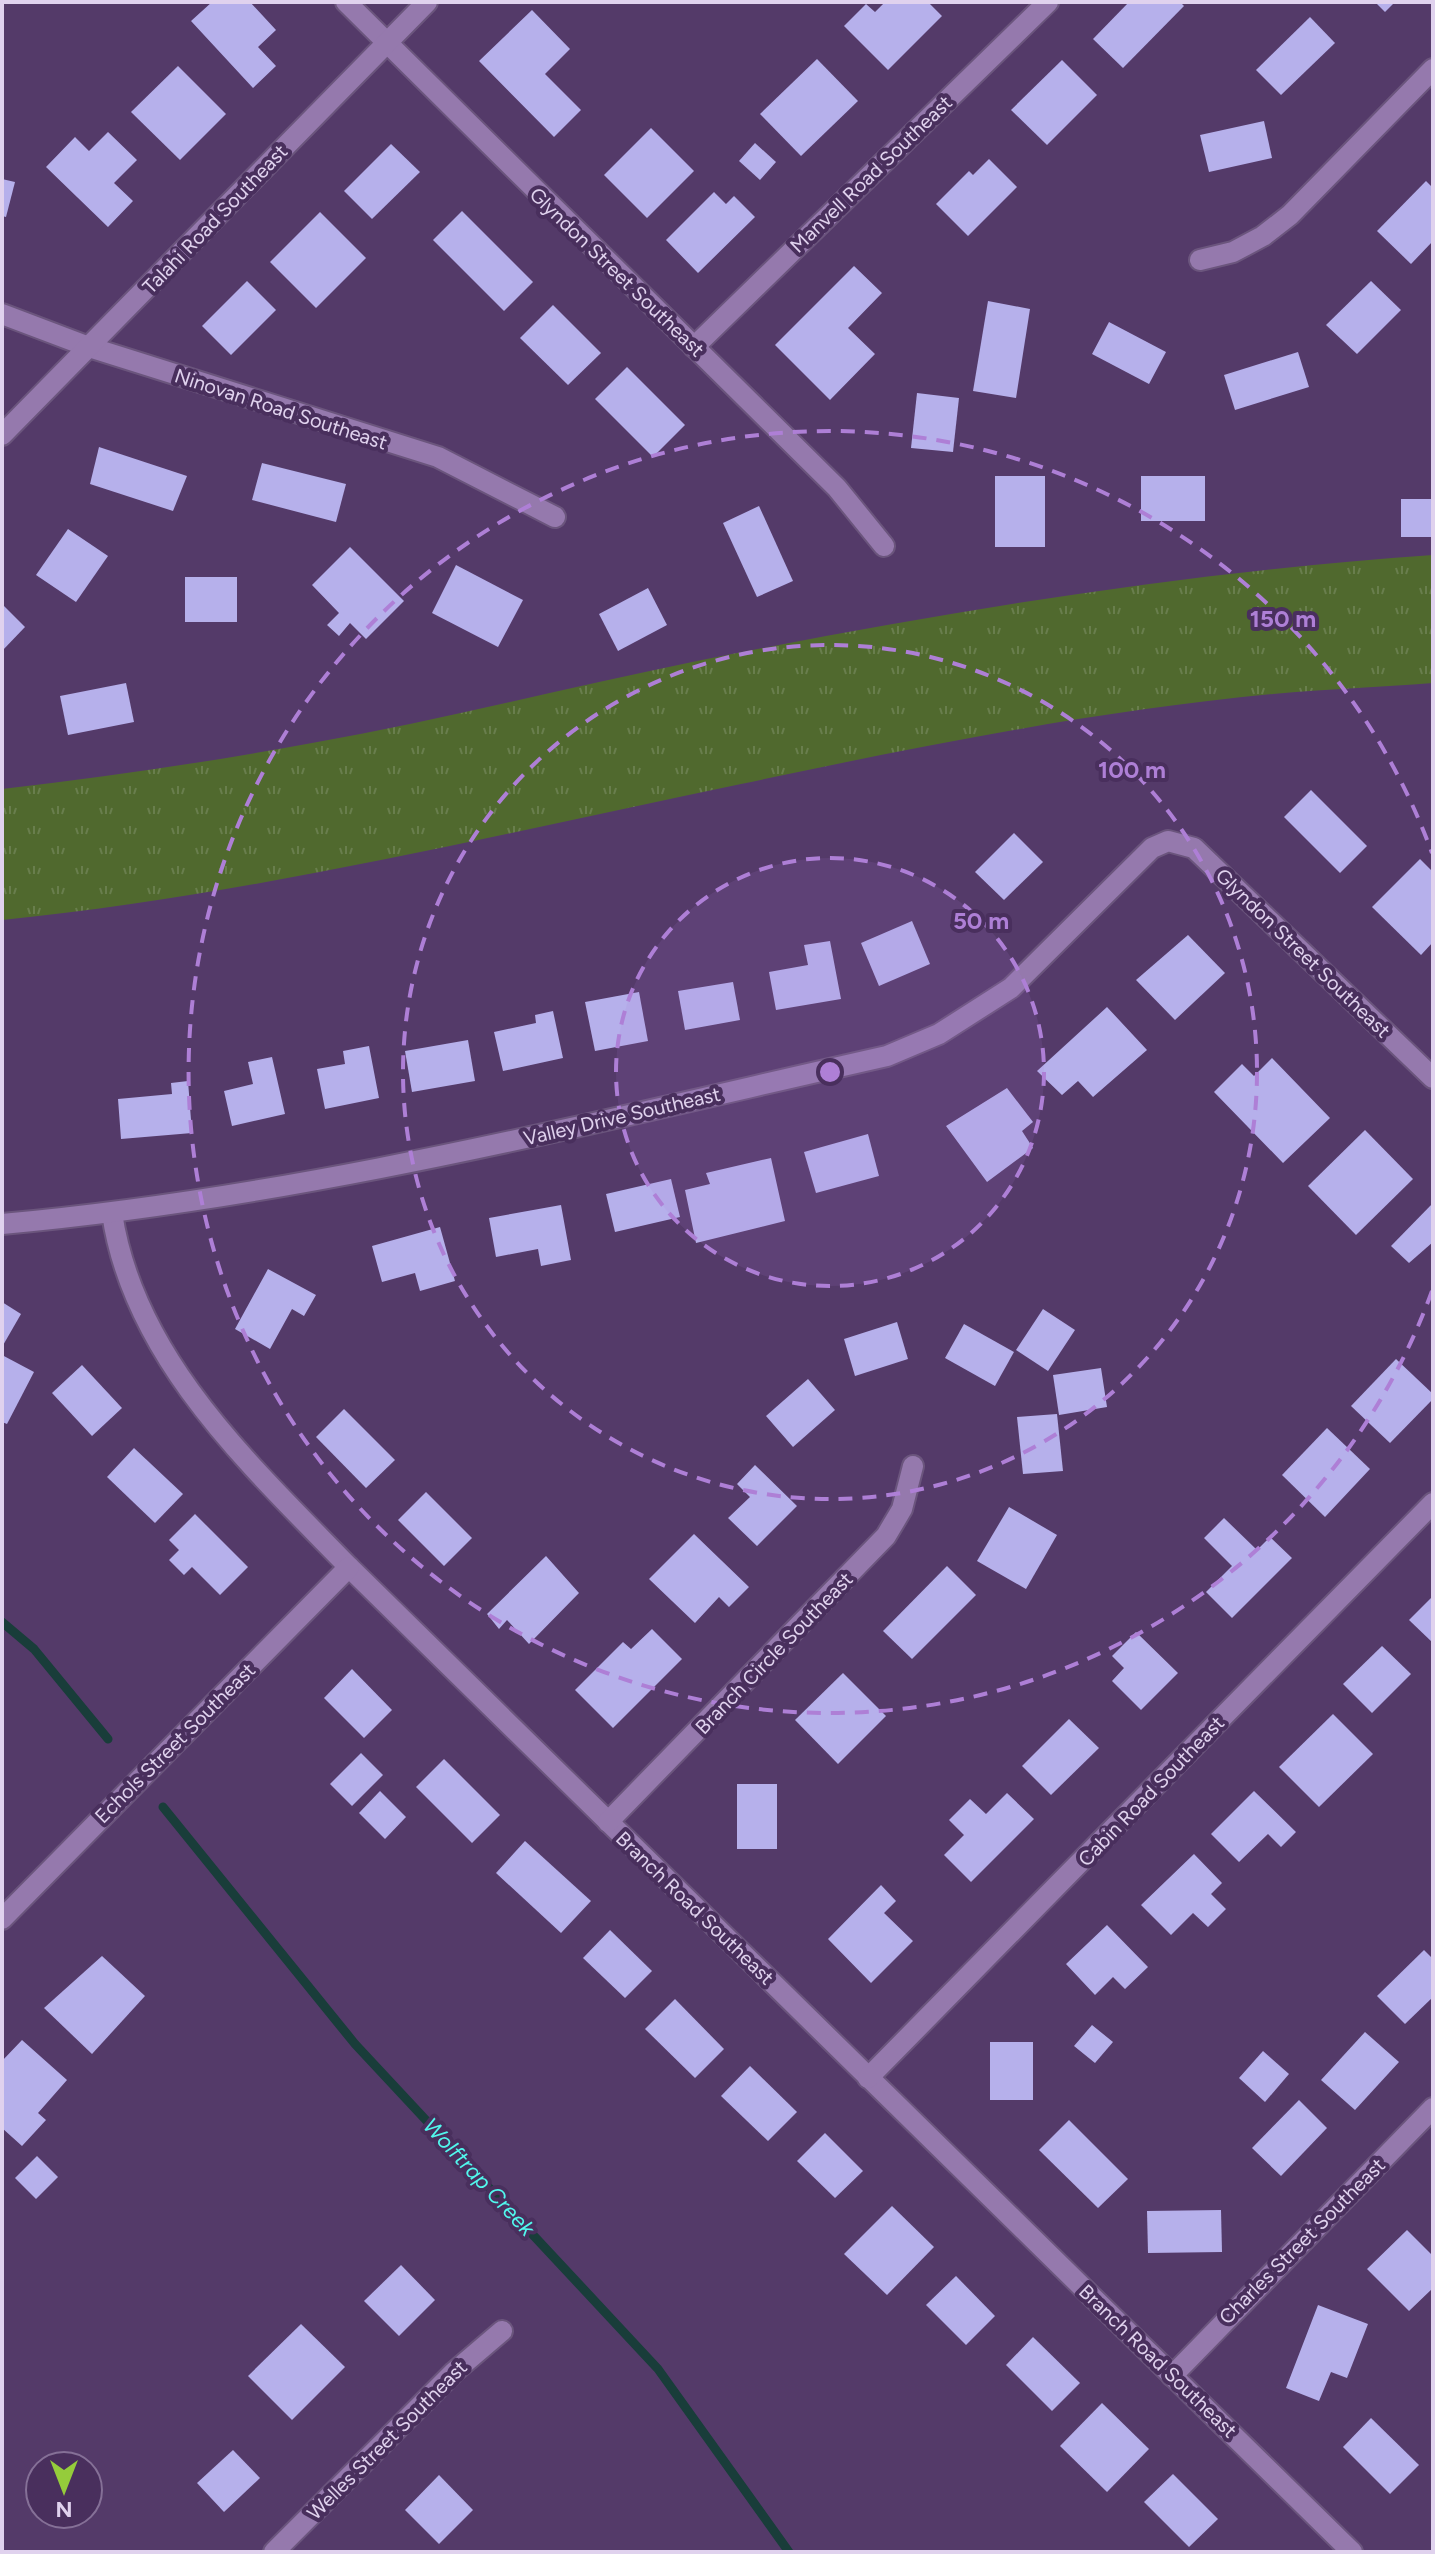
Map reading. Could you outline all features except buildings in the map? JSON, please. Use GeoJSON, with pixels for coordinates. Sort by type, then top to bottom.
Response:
{"type":"FeatureCollection","features":[{"type":"Feature","properties":{"kind":"street","name":"Glyndon Street Southeast"},"geometry":{"type":"LineString","coordinates":[[346,2],[837,488],[884,546]]}},
{"type":"Feature","properties":{"kind":"street","name":"Talahi Road Southeast"},"geometry":{"type":"LineString","coordinates":[[2,435],[427,2]]}},
{"type":"Feature","properties":{"kind":"street","name":"Manvell Road Southeast"},"geometry":{"type":"LineString","coordinates":[[694,347],[1048,2]]}},
{"type":"Feature","properties":{"kind":"street"},"geometry":{"type":"LineString","coordinates":[[1200,260],[1253,242],[1290,215],[1433,69]]}},
{"type":"Feature","properties":{"kind":"street","name":"Ninovan Road Southeast"},"geometry":{"type":"LineString","coordinates":[[2,314],[89,347],[369,439],[438,457],[555,517]]}},
{"type":"Feature","properties":{"kind":"street","name":"Glyndon Street Southeast"},"geometry":{"type":"LineString","coordinates":[[1168,841],[1186,843],[1194,848],[1433,1078]]}},
{"type":"Feature","properties":{"kind":"street","name":"Valley Drive Southeast"},"geometry":{"type":"LineString","coordinates":[[2,1224],[112,1213],[276,1188],[441,1157],[887,1056],[939,1034],[1011,988],[1152,848],[1168,841]]}},
{"type":"Feature","properties":{"kind":"street","name":"Branch Road Southeast"},"geometry":{"type":"LineString","coordinates":[[112,1213],[127,1281],[142,1315],[188,1387],[242,1457],[349,1567],[1352,2552]]}},
{"type":"Feature","properties":{"kind":"street","name":"Branch Circle Southeast"},"geometry":{"type":"LineString","coordinates":[[608,1822],[886,1536],[902,1509],[913,1466]]}},
{"type":"Feature","properties":{"kind":"street","name":"Cabin Road Southeast"},"geometry":{"type":"LineString","coordinates":[[868,2078],[1433,1503]]}},
{"type":"Feature","properties":{"kind":"street","name":"Echols Street Southeast"},"geometry":{"type":"LineString","coordinates":[[2,1919],[349,1567]]}},
{"type":"Feature","properties":{"kind":"street","name":"Charles Street Southeast"},"geometry":{"type":"LineString","coordinates":[[1172,2376],[1433,2108]]}},
{"type":"Feature","properties":{"kind":"street","name":"Welles Street Southeast"},"geometry":{"type":"LineString","coordinates":[[274,2552],[454,2372],[502,2331]]}},
{"type":"Feature","properties":{"kind":"green space"},"geometry":{"type":"Polygon","coordinates":[[[1433,555],[1433,683],[1273,694],[1072,720],[873,757],[373,862],[188,895],[2,920],[2,789],[157,769],[312,743],[697,661],[972,610],[1155,583],[1433,555]]]}},
{"type":"Feature","properties":{"kind":"waterway","name":"Wolftrap Creek"},"geometry":{"type":"LineString","coordinates":[[2,1622],[34,1649],[108,1739]]}},
{"type":"Feature","properties":{"kind":"waterway","name":"Wolftrap Creek"},"geometry":{"type":"LineString","coordinates":[[163,1807],[355,2044],[658,2369],[789,2552]]}}]}
